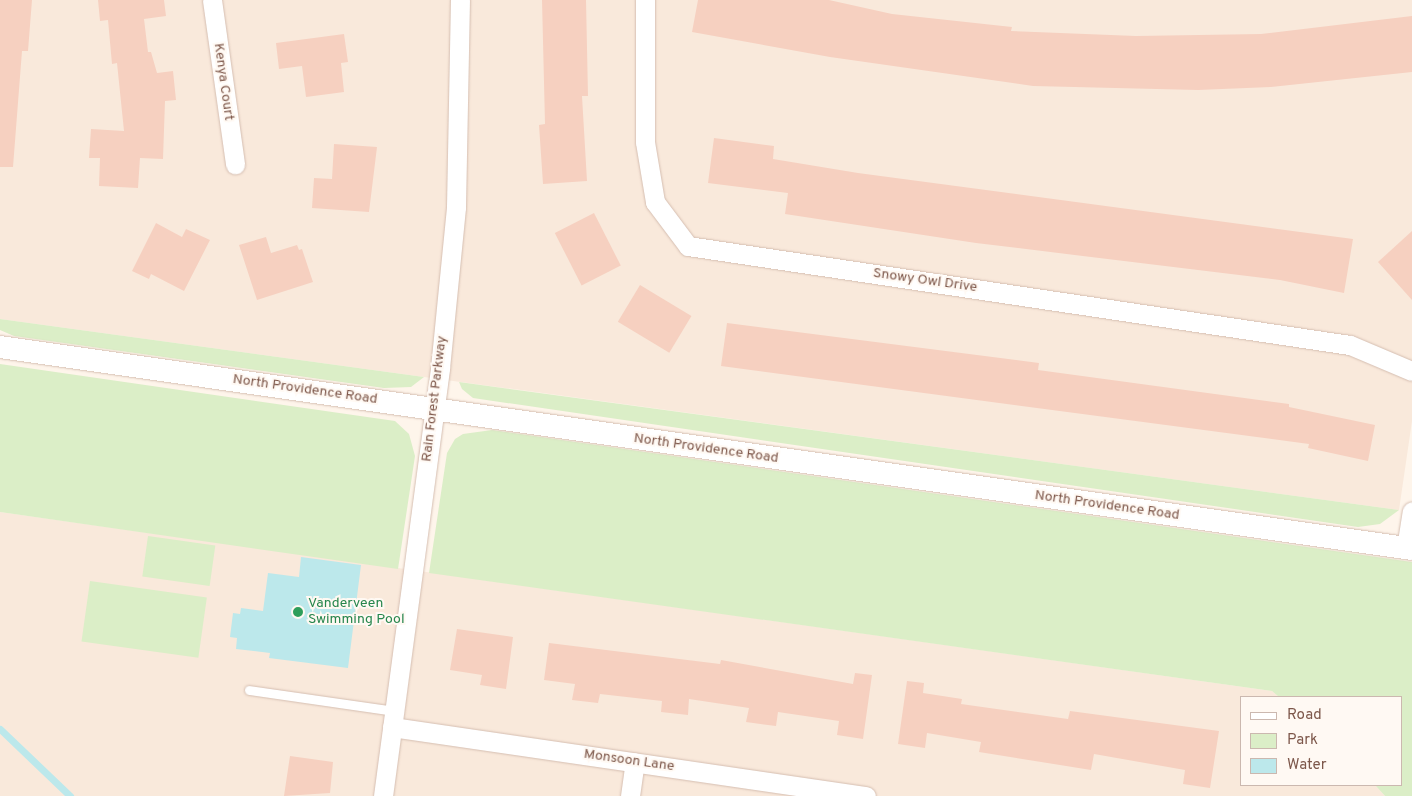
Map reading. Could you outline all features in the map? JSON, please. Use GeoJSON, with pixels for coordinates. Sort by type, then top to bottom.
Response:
{"type":"FeatureCollection","features":[{"type":"Feature","properties":{"kind":"street","name":"Kenya Court"},"geometry":{"type":"LineString","coordinates":[[212,0],[235,164]]}},
{"type":"Feature","properties":{"kind":"street","name":"Rain Forest Parkway"},"geometry":{"type":"LineString","coordinates":[[383,796],[434,410],[456,206],[460,0]]}},
{"type":"Feature","properties":{"kind":"street","name":"Snowy Owl Drive"},"geometry":{"type":"LineString","coordinates":[[645,0],[645,142],[655,202],[688,246],[1350,345],[1412,371]]}},
{"type":"Feature","properties":{"kind":"street","name":"North Providence Road"},"geometry":{"type":"LineString","coordinates":[[0,347],[1409,548]]}},
{"type":"Feature","properties":{"kind":"street"},"geometry":{"type":"LineString","coordinates":[[1409,548],[1412,511]]}},
{"type":"Feature","properties":{"kind":"street","name":"Monsoon Lane"},"geometry":{"type":"LineString","coordinates":[[394,719],[635,762],[866,796]]}},
{"type":"Feature","properties":{"kind":"street"},"geometry":{"type":"LineString","coordinates":[[630,796],[635,762]]}},
{"type":"Feature","properties":{"kind":"lane"},"geometry":{"type":"LineString","coordinates":[[249,690],[394,719]]}},
{"type":"Feature","properties":{"kind":"shaded area"},"geometry":{"type":"Polygon","coordinates":[[[0,0],[1412,0],[1412,421],[1399,510],[0,319],[0,0]]]}},
{"type":"Feature","properties":{"kind":"shaded area"},"geometry":{"type":"Polygon","coordinates":[[[0,512],[1272,691],[1278,696],[1240,696],[1240,786],[1376,786],[1385,796],[0,796],[0,512]]]}},
{"type":"Feature","properties":{"kind":"green space"},"geometry":{"type":"Polygon","coordinates":[[[0,319],[424,377],[411,387],[384,388],[14,336],[0,330],[0,319]]]}},
{"type":"Feature","properties":{"kind":"green space"},"geometry":{"type":"Polygon","coordinates":[[[0,364],[395,421],[409,434],[415,456],[398,569],[0,512],[0,364]]]}},
{"type":"Feature","properties":{"kind":"green space"},"geometry":{"type":"Polygon","coordinates":[[[459,382],[1399,510],[1380,524],[1358,527],[473,398],[462,389],[459,382]]]}},
{"type":"Feature","properties":{"kind":"green space"},"geometry":{"type":"Polygon","coordinates":[[[492,430],[1412,562],[1412,796],[1385,796],[1376,786],[1402,786],[1402,696],[1278,696],[1272,691],[429,573],[447,453],[455,439],[463,434],[492,430]]]}},
{"type":"Feature","properties":{"kind":"green space"},"geometry":{"type":"Polygon","coordinates":[[[148,536],[215,545],[210,586],[142,577],[148,536]]]}},
{"type":"Feature","properties":{"kind":"green space"},"geometry":{"type":"Polygon","coordinates":[[[90,581],[207,597],[198,658],[82,641],[90,581]]]}},
{"type":"Feature","properties":{"kind":"water","name":"Vanderveen Swimming Pool"},"geometry":{"type":"Polygon","coordinates":[[[301,557],[361,565],[348,668],[269,658],[270,653],[236,649],[237,638],[230,637],[233,613],[240,614],[241,608],[263,611],[268,573],[299,577],[301,557]]]}},
{"type":"Feature","properties":{"kind":"building"},"geometry":{"type":"Polygon","coordinates":[[[0,0],[32,0],[28,51],[22,51],[13,167],[0,167],[0,0]]]}},
{"type":"Feature","properties":{"kind":"building"},"geometry":{"type":"Polygon","coordinates":[[[98,0],[164,0],[166,16],[144,19],[148,52],[151,52],[157,73],[173,71],[176,100],[165,101],[163,159],[140,158],[138,188],[99,186],[100,158],[89,158],[91,129],[124,131],[117,63],[112,64],[108,20],[100,21],[98,0]]]}},
{"type":"Feature","properties":{"kind":"building"},"geometry":{"type":"Polygon","coordinates":[[[542,0],[586,0],[588,96],[582,96],[587,181],[543,184],[539,125],[545,124],[542,0]]]}},
{"type":"Feature","properties":{"kind":"building"},"geometry":{"type":"Polygon","coordinates":[[[698,0],[829,0],[892,14],[1012,27],[1011,31],[1136,36],[1261,34],[1412,16],[1412,72],[1271,87],[1198,90],[1033,86],[830,57],[692,32],[698,0]]]}},
{"type":"Feature","properties":{"kind":"building"},"geometry":{"type":"Polygon","coordinates":[[[344,34],[348,62],[341,63],[344,92],[306,97],[302,66],[279,69],[276,43],[344,34]]]}},
{"type":"Feature","properties":{"kind":"building"},"geometry":{"type":"Polygon","coordinates":[[[714,138],[774,146],[773,159],[858,173],[1353,239],[1344,293],[1280,280],[976,243],[785,214],[788,193],[708,183],[714,138]]]}},
{"type":"Feature","properties":{"kind":"building"},"geometry":{"type":"Polygon","coordinates":[[[334,144],[377,147],[369,212],[312,208],[314,178],[332,179],[334,144]]]}},
{"type":"Feature","properties":{"kind":"building"},"geometry":{"type":"Polygon","coordinates":[[[594,213],[621,266],[582,286],[555,233],[594,213]]]}},
{"type":"Feature","properties":{"kind":"building"},"geometry":{"type":"Polygon","coordinates":[[[156,223],[182,237],[186,229],[210,240],[184,291],[151,274],[149,279],[132,271],[156,223]]]}},
{"type":"Feature","properties":{"kind":"building"},"geometry":{"type":"Polygon","coordinates":[[[1412,231],[1412,300],[1378,262],[1412,231]]]}},
{"type":"Feature","properties":{"kind":"building"},"geometry":{"type":"Polygon","coordinates":[[[266,237],[271,253],[297,245],[299,250],[302,249],[313,282],[257,300],[239,245],[266,237]]]}},
{"type":"Feature","properties":{"kind":"building"},"geometry":{"type":"Polygon","coordinates":[[[640,285],[691,316],[669,353],[618,322],[640,285]]]}},
{"type":"Feature","properties":{"kind":"building"},"geometry":{"type":"Polygon","coordinates":[[[727,323],[1039,363],[1038,370],[1289,404],[1289,407],[1375,425],[1368,461],[1308,448],[1309,444],[721,366],[727,323]]]}},
{"type":"Feature","properties":{"kind":"building"},"geometry":{"type":"Polygon","coordinates":[[[457,629],[513,637],[506,689],[480,685],[482,675],[450,670],[457,629]]]}},
{"type":"Feature","properties":{"kind":"building"},"geometry":{"type":"Polygon","coordinates":[[[549,643],[720,664],[721,660],[853,684],[855,673],[872,675],[863,739],[837,735],[839,721],[778,712],[776,726],[746,722],[749,708],[689,699],[688,715],[661,712],[662,701],[600,694],[598,703],[572,700],[575,684],[544,680],[549,643]]]}},
{"type":"Feature","properties":{"kind":"building"},"geometry":{"type":"Polygon","coordinates":[[[907,681],[924,683],[923,693],[962,699],[961,704],[1068,719],[1070,711],[1219,731],[1210,788],[1183,784],[1185,770],[1094,754],[1091,770],[979,752],[981,742],[927,733],[925,748],[898,744],[907,681]]]}},
{"type":"Feature","properties":{"kind":"building"},"geometry":{"type":"Polygon","coordinates":[[[290,756],[333,762],[330,793],[284,796],[290,756]]]}},
{"type":"Feature","properties":{"kind":"waterway"},"geometry":{"type":"LineString","coordinates":[[0,729],[70,796]]}},
{"type":"Feature","properties":{"kind":"place","name":"Vanderveen Swimming Pool"},"geometry":{"type":"Point","coordinates":[298,612]}}]}
